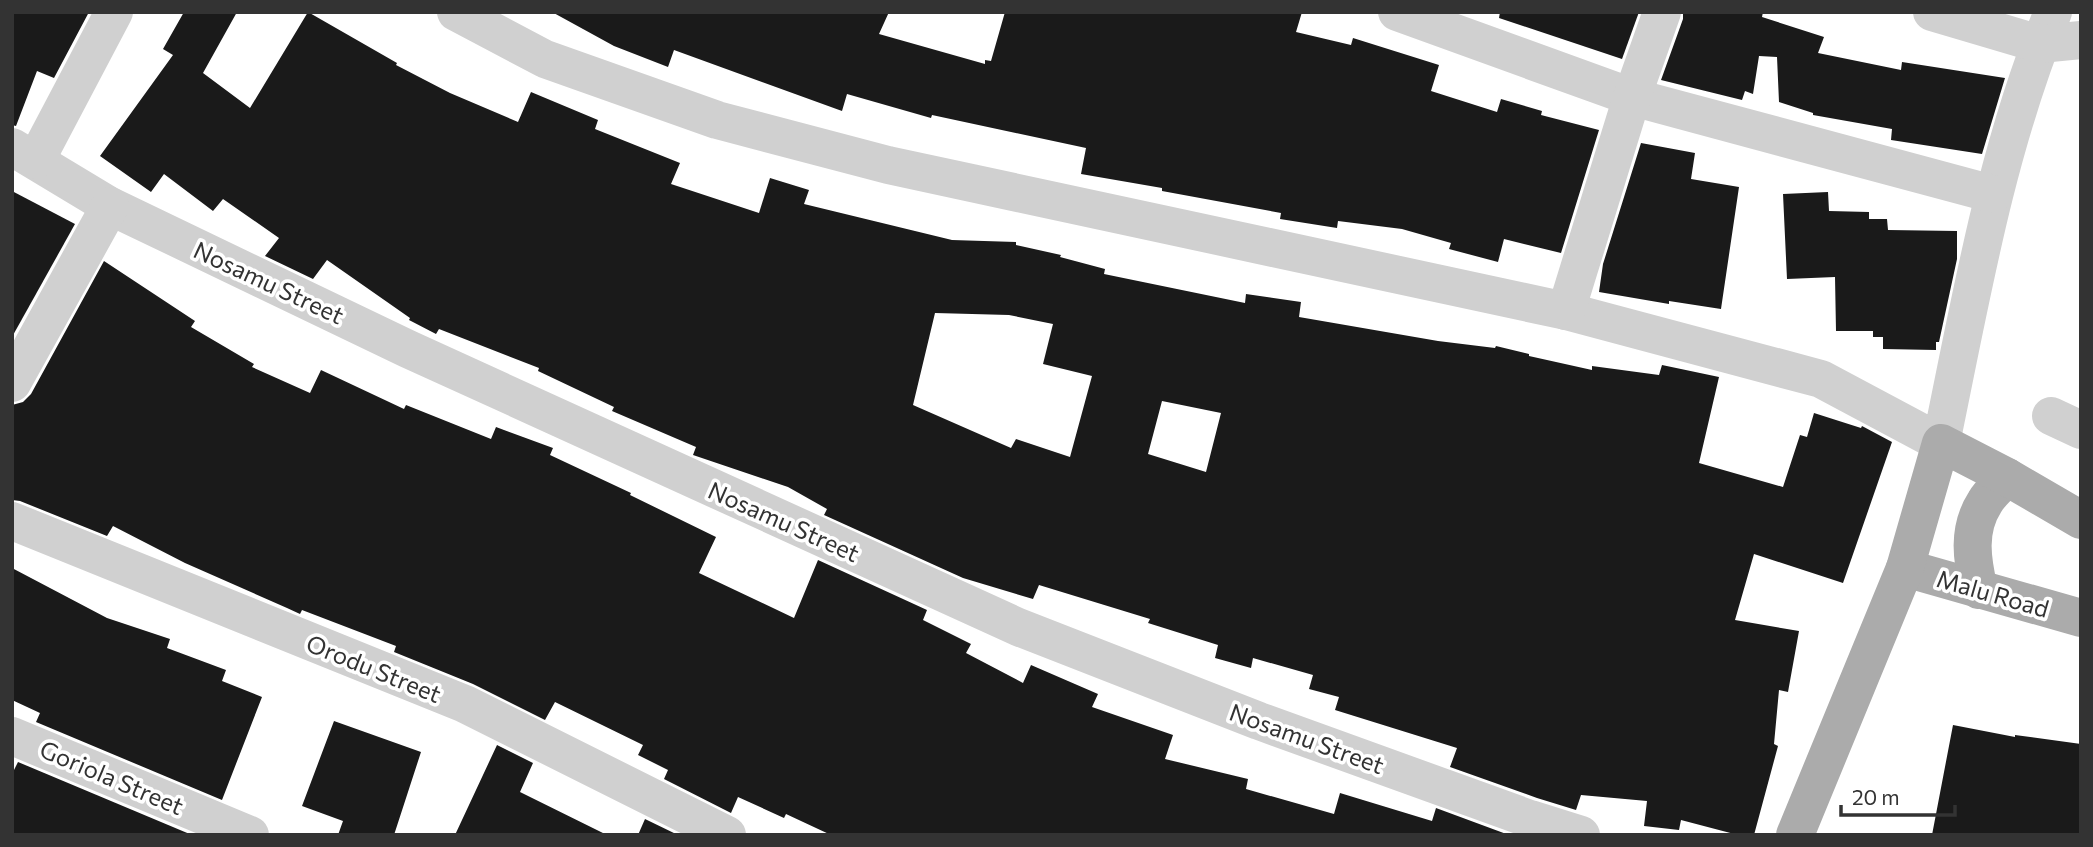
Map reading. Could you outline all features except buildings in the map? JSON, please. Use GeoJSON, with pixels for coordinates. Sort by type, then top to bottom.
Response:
{"type":"FeatureCollection","features":[{"type":"Feature","properties":{"kind":"main road"},"geometry":{"type":"LineString","coordinates":[[1796,835],[1905,568],[1926,434],[2081,520]]}},
{"type":"Feature","properties":{"kind":"main road"},"geometry":{"type":"LineString","coordinates":[[1979,590],[1972,561],[1973,528],[1985,501],[2007,477]]}},
{"type":"Feature","properties":{"kind":"main road","name":"Malu Road"},"geometry":{"type":"LineString","coordinates":[[1905,568],[2081,618]]}},
{"type":"Feature","properties":{"kind":"street"},"geometry":{"type":"LineString","coordinates":[[24,154],[114,12]]}},
{"type":"Feature","properties":{"kind":"street"},"geometry":{"type":"LineString","coordinates":[[456,12],[545,59],[717,120],[888,165],[1566,311],[1821,379],[1926,434],[1993,194],[2046,28]]}},
{"type":"Feature","properties":{"kind":"street"},"geometry":{"type":"LineString","coordinates":[[1398,12],[1632,97],[1993,194]]}},
{"type":"Feature","properties":{"kind":"street"},"geometry":{"type":"LineString","coordinates":[[1566,311],[1632,97],[1662,12]]}},
{"type":"Feature","properties":{"kind":"street"},"geometry":{"type":"LineString","coordinates":[[1932,12],[2046,28],[2081,40]]}},
{"type":"Feature","properties":{"kind":"street","name":"Nosamu Street"},"geometry":{"type":"LineString","coordinates":[[24,154],[110,206],[408,349],[1018,628],[1271,726],[1581,835]]}},
{"type":"Feature","properties":{"kind":"street"},"geometry":{"type":"LineString","coordinates":[[12,383],[110,206]]}},
{"type":"Feature","properties":{"kind":"street","name":"Orodu Street"},"geometry":{"type":"LineString","coordinates":[[12,521],[465,704],[727,835]]}},
{"type":"Feature","properties":{"kind":"street","name":"Goriola Street"},"geometry":{"type":"LineString","coordinates":[[12,736],[250,835]]}}]}
